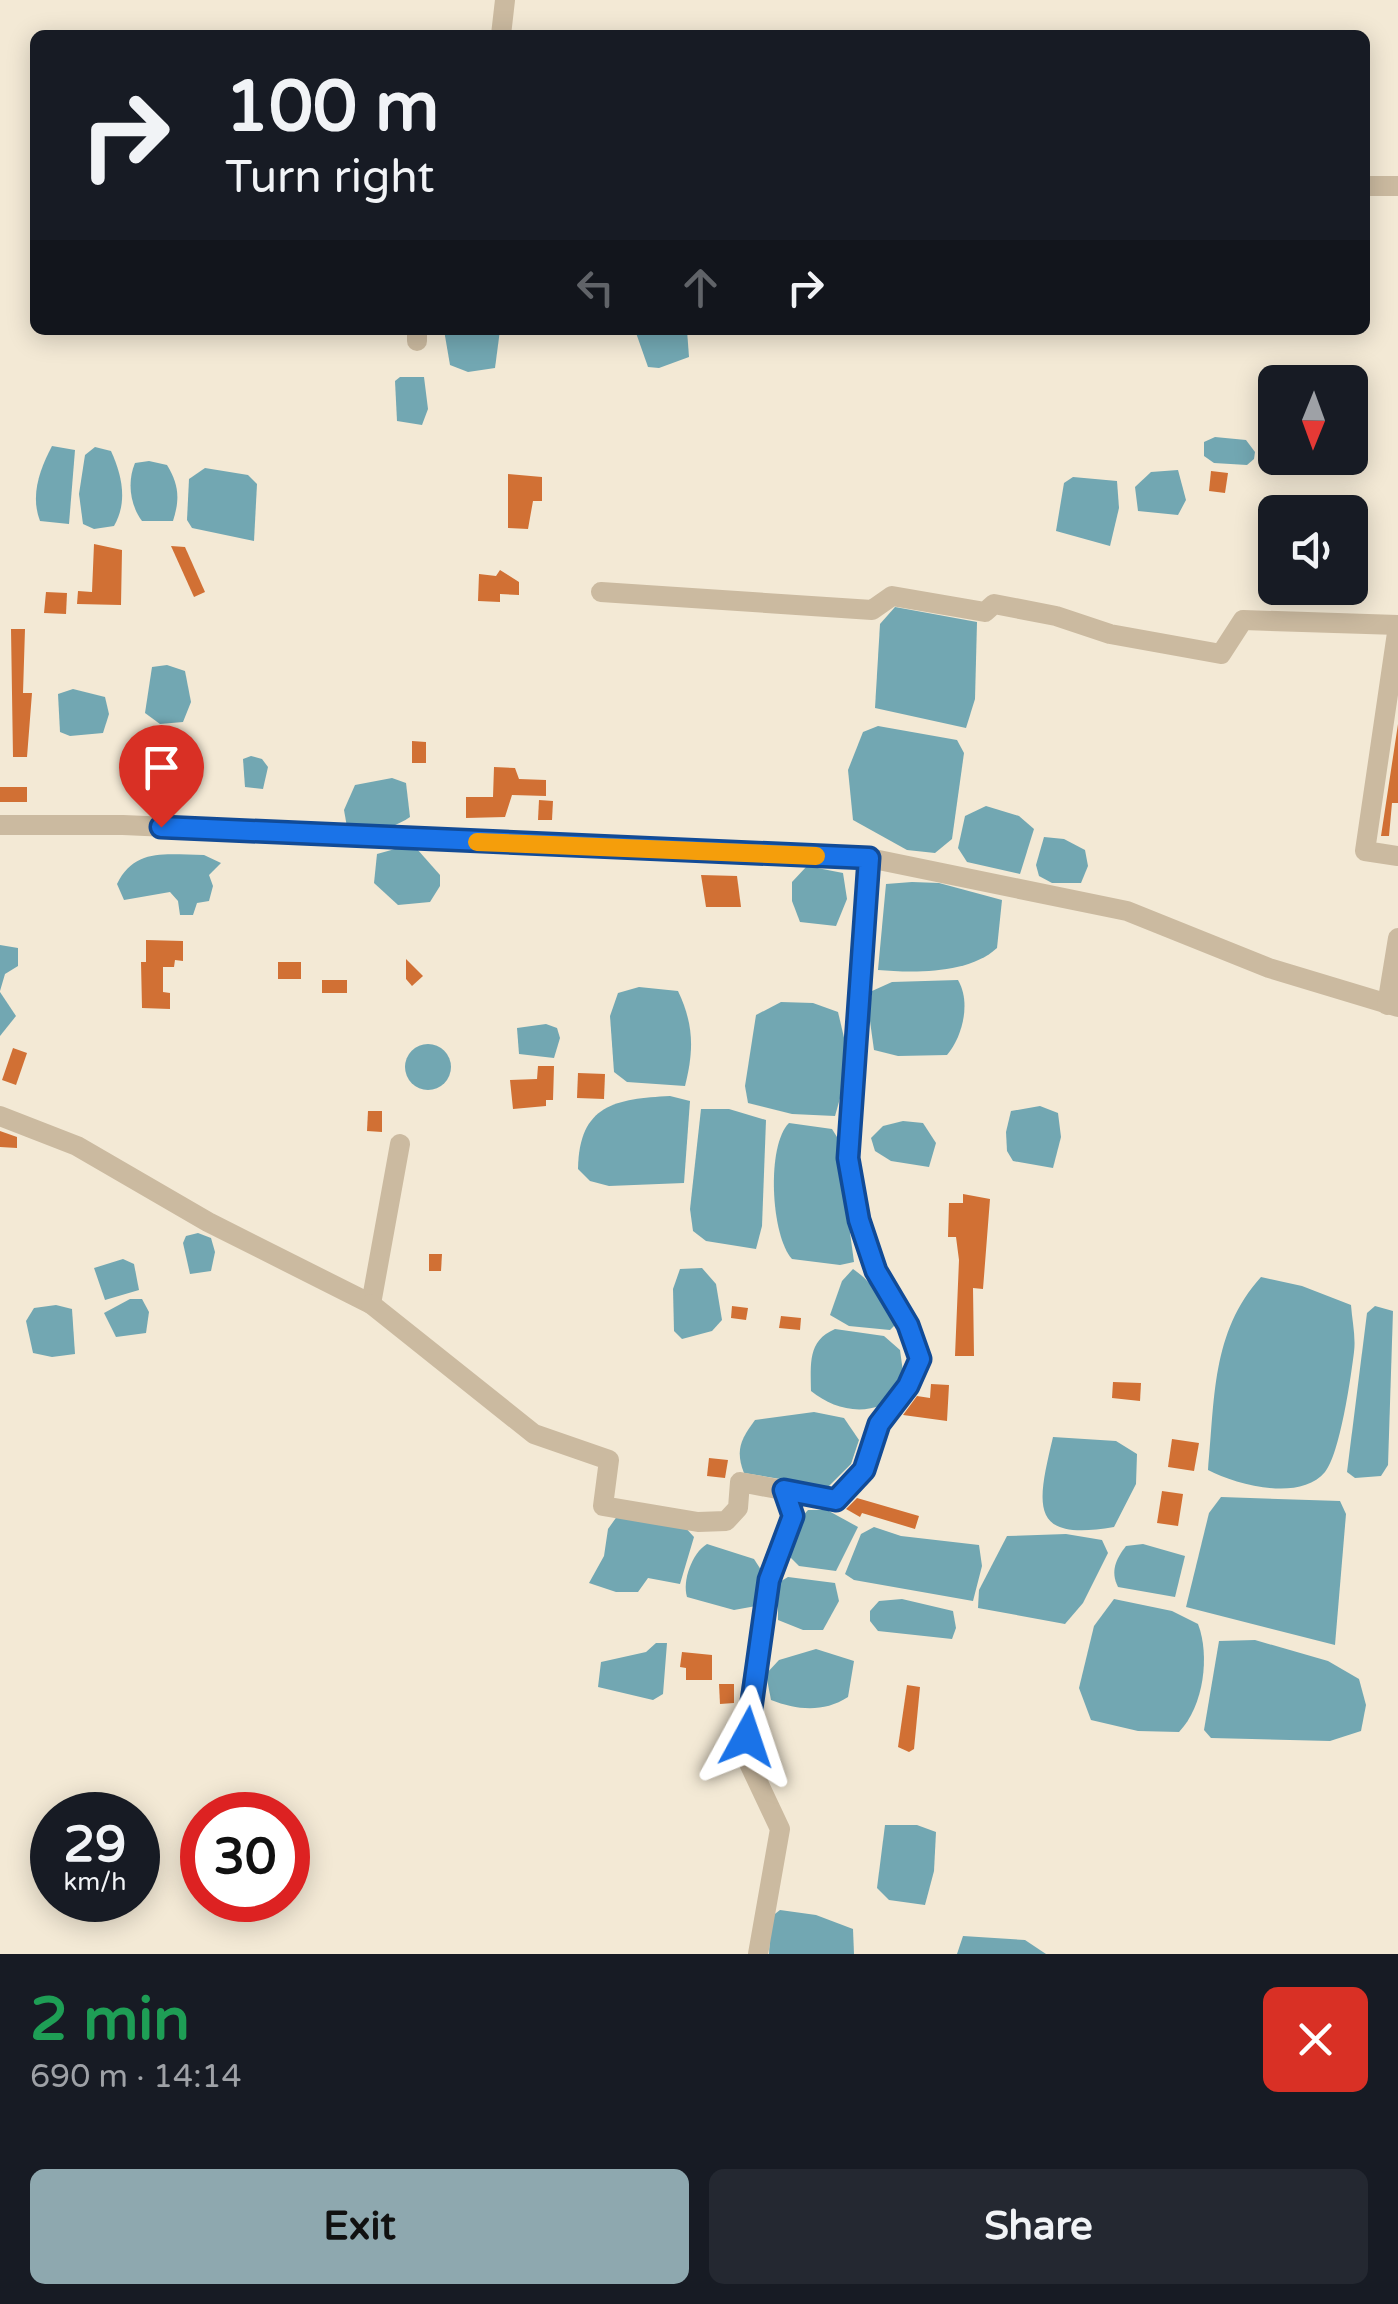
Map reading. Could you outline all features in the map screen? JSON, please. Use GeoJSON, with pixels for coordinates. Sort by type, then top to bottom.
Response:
{"type":"FeatureCollection","features":[{"type":"Feature","properties":{"kind":"street"},"geometry":{"type":"LineString","coordinates":[[502,30],[505,0]]}},
{"type":"Feature","properties":{"kind":"street"},"geometry":{"type":"LineString","coordinates":[[1370,186],[1398,186]]}},
{"type":"Feature","properties":{"kind":"street"},"geometry":{"type":"LineString","coordinates":[[601,592],[872,610],[892,596],[984,612],[994,604],[1056,616],[1110,634],[1221,654],[1242,620],[1398,626],[1365,851],[1398,856]]}},
{"type":"Feature","properties":{"kind":"street"},"geometry":{"type":"LineString","coordinates":[[0,825],[122,825],[869,858],[1127,911],[1269,968],[1392,1006],[1398,938]]}},
{"type":"Feature","properties":{"kind":"street"},"geometry":{"type":"LineString","coordinates":[[0,1116],[77,1146],[208,1222],[371,1304],[534,1434],[609,1460],[604,1506],[698,1522],[726,1521],[738,1508],[740,1482],[836,1500],[864,1470],[879,1424],[908,1386],[920,1359],[908,1325],[876,1271],[859,1220],[848,1158],[869,858]]}},
{"type":"Feature","properties":{"kind":"street"},"geometry":{"type":"LineString","coordinates":[[371,1304],[400,1144]]}},
{"type":"Feature","properties":{"kind":"street"},"geometry":{"type":"LineString","coordinates":[[758,1954],[780,1829],[747,1759],[747,1715],[769,1580],[793,1516],[784,1490]]}},
{"type":"Feature","properties":{"kind":"water"},"geometry":{"type":"Polygon","coordinates":[[[445,335],[499,335],[495,368],[468,372],[450,365],[445,335]]]}},
{"type":"Feature","properties":{"kind":"water"},"geometry":{"type":"Polygon","coordinates":[[[637,335],[687,335],[689,357],[659,368],[648,367],[637,335]]]}},
{"type":"Feature","properties":{"kind":"water"},"geometry":{"type":"Polygon","coordinates":[[[400,377],[424,377],[428,409],[422,425],[397,421],[395,381],[400,377]]]}},
{"type":"Feature","properties":{"kind":"water"},"geometry":{"type":"Polygon","coordinates":[[[1215,437],[1246,440],[1255,452],[1254,459],[1247,465],[1214,463],[1204,456],[1204,442],[1215,437]]]}},
{"type":"Feature","properties":{"kind":"water"},"geometry":{"type":"Polygon","coordinates":[[[52,446],[75,450],[69,524],[40,521],[37,511],[38,482],[52,446]]]}},
{"type":"Feature","properties":{"kind":"water"},"geometry":{"type":"Polygon","coordinates":[[[95,447],[111,451],[122,498],[114,526],[94,529],[83,524],[79,494],[85,455],[95,447]]]}},
{"type":"Feature","properties":{"kind":"water"},"geometry":{"type":"Polygon","coordinates":[[[135,463],[167,465],[174,479],[177,499],[173,521],[142,521],[132,501],[135,463]]]}},
{"type":"Feature","properties":{"kind":"water"},"geometry":{"type":"Polygon","coordinates":[[[205,468],[248,475],[257,484],[254,541],[192,528],[187,520],[189,479],[205,468]]]}},
{"type":"Feature","properties":{"kind":"water"},"geometry":{"type":"Polygon","coordinates":[[[1178,470],[1186,500],[1178,515],[1138,511],[1135,487],[1151,472],[1178,470]]]}},
{"type":"Feature","properties":{"kind":"water"},"geometry":{"type":"Polygon","coordinates":[[[1073,477],[1117,481],[1119,508],[1110,546],[1056,531],[1064,483],[1073,477]]]}},
{"type":"Feature","properties":{"kind":"water"},"geometry":{"type":"Polygon","coordinates":[[[895,607],[977,622],[975,699],[966,728],[875,708],[880,624],[895,607]]]}},
{"type":"Feature","properties":{"kind":"water"},"geometry":{"type":"Polygon","coordinates":[[[167,665],[185,671],[191,702],[183,722],[160,724],[145,713],[152,667],[167,665]]]}},
{"type":"Feature","properties":{"kind":"water"},"geometry":{"type":"Polygon","coordinates":[[[73,689],[105,697],[109,714],[103,733],[70,736],[60,732],[58,694],[73,689]]]}},
{"type":"Feature","properties":{"kind":"water"},"geometry":{"type":"Polygon","coordinates":[[[878,726],[957,740],[964,753],[952,839],[935,853],[907,850],[853,820],[848,770],[863,732],[878,726]]]}},
{"type":"Feature","properties":{"kind":"water"},"geometry":{"type":"Polygon","coordinates":[[[159,733],[171,738],[176,750],[171,762],[159,767],[147,762],[142,750],[147,738],[159,733]]]}},
{"type":"Feature","properties":{"kind":"water"},"geometry":{"type":"Polygon","coordinates":[[[243,759],[262,759],[268,767],[263,789],[245,787],[243,759]]]}},
{"type":"Feature","properties":{"kind":"water"},"geometry":{"type":"Polygon","coordinates":[[[392,778],[406,783],[410,817],[379,830],[347,827],[344,810],[355,785],[392,778]]]}},
{"type":"Feature","properties":{"kind":"water"},"geometry":{"type":"Polygon","coordinates":[[[986,806],[1019,816],[1034,829],[1020,874],[967,862],[958,848],[965,816],[986,806]]]}},
{"type":"Feature","properties":{"kind":"water"},"geometry":{"type":"Polygon","coordinates":[[[1044,837],[1064,839],[1085,850],[1088,866],[1081,883],[1052,883],[1039,876],[1036,865],[1044,837]]]}},
{"type":"Feature","properties":{"kind":"water"},"geometry":{"type":"Polygon","coordinates":[[[417,849],[440,875],[440,886],[430,902],[398,905],[374,883],[377,854],[417,849]]]}},
{"type":"Feature","properties":{"kind":"water"},"geometry":{"type":"Polygon","coordinates":[[[165,854],[204,855],[221,863],[209,875],[213,886],[209,901],[197,903],[193,915],[180,915],[178,901],[170,892],[124,900],[117,884],[133,864],[165,854]]]}},
{"type":"Feature","properties":{"kind":"water"},"geometry":{"type":"Polygon","coordinates":[[[807,866],[843,873],[847,899],[836,926],[800,922],[792,901],[792,882],[807,866]]]}},
{"type":"Feature","properties":{"kind":"water"},"geometry":{"type":"Polygon","coordinates":[[[939,883],[1002,900],[997,948],[957,967],[878,970],[886,884],[939,883]]]}},
{"type":"Feature","properties":{"kind":"water"},"geometry":{"type":"Polygon","coordinates":[[[0,945],[18,948],[18,966],[5,974],[0,991],[0,945]]]}},
{"type":"Feature","properties":{"kind":"water"},"geometry":{"type":"Polygon","coordinates":[[[958,980],[964,998],[963,1019],[947,1055],[898,1056],[874,1050],[869,1014],[872,991],[892,982],[958,980]]]}},
{"type":"Feature","properties":{"kind":"water"},"geometry":{"type":"Polygon","coordinates":[[[639,987],[678,991],[691,1038],[685,1086],[627,1082],[614,1072],[610,1016],[618,993],[639,987]]]}},
{"type":"Feature","properties":{"kind":"water"},"geometry":{"type":"Polygon","coordinates":[[[0,992],[16,1016],[0,1036],[0,992]]]}},
{"type":"Feature","properties":{"kind":"water"},"geometry":{"type":"Polygon","coordinates":[[[781,1002],[813,1003],[838,1012],[850,1063],[835,1116],[792,1114],[748,1103],[745,1086],[756,1015],[781,1002]]]}},
{"type":"Feature","properties":{"kind":"water"},"geometry":{"type":"Polygon","coordinates":[[[546,1024],[557,1028],[560,1038],[554,1058],[519,1054],[517,1028],[546,1024]]]}},
{"type":"Feature","properties":{"kind":"water"},"geometry":{"type":"Polygon","coordinates":[[[428,1044],[444,1051],[451,1067],[444,1083],[428,1090],[412,1083],[405,1067],[412,1051],[428,1044]]]}},
{"type":"Feature","properties":{"kind":"water"},"geometry":{"type":"Polygon","coordinates":[[[670,1096],[690,1101],[684,1183],[609,1186],[590,1181],[578,1169],[585,1131],[604,1109],[617,1103],[670,1096]]]}},
{"type":"Feature","properties":{"kind":"water"},"geometry":{"type":"Polygon","coordinates":[[[1040,1106],[1058,1113],[1061,1137],[1053,1168],[1013,1161],[1007,1151],[1011,1111],[1040,1106]]]}},
{"type":"Feature","properties":{"kind":"water"},"geometry":{"type":"Polygon","coordinates":[[[701,1109],[729,1109],[766,1120],[762,1226],[756,1249],[706,1241],[693,1231],[690,1209],[701,1109]]]}},
{"type":"Feature","properties":{"kind":"water"},"geometry":{"type":"Polygon","coordinates":[[[903,1121],[923,1123],[936,1143],[929,1167],[891,1161],[875,1151],[871,1138],[883,1126],[903,1121]]]}},
{"type":"Feature","properties":{"kind":"water"},"geometry":{"type":"Polygon","coordinates":[[[789,1123],[832,1129],[837,1137],[854,1262],[840,1265],[792,1259],[785,1247],[776,1212],[774,1170],[782,1135],[789,1123]]]}},
{"type":"Feature","properties":{"kind":"water"},"geometry":{"type":"Polygon","coordinates":[[[198,1233],[211,1238],[215,1252],[211,1271],[190,1274],[183,1243],[186,1236],[198,1233]]]}},
{"type":"Feature","properties":{"kind":"water"},"geometry":{"type":"Polygon","coordinates":[[[123,1259],[134,1264],[139,1290],[105,1300],[94,1268],[123,1259]]]}},
{"type":"Feature","properties":{"kind":"water"},"geometry":{"type":"Polygon","coordinates":[[[702,1268],[716,1284],[722,1320],[712,1331],[682,1339],[674,1331],[673,1289],[680,1269],[702,1268]]]}},
{"type":"Feature","properties":{"kind":"water"},"geometry":{"type":"Polygon","coordinates":[[[853,1269],[883,1301],[895,1325],[890,1330],[849,1326],[830,1315],[842,1281],[853,1269]]]}},
{"type":"Feature","properties":{"kind":"water"},"geometry":{"type":"Polygon","coordinates":[[[1261,1277],[1302,1286],[1351,1305],[1354,1352],[1344,1415],[1330,1463],[1314,1481],[1285,1489],[1251,1485],[1208,1470],[1224,1344],[1245,1298],[1261,1277]]]}},
{"type":"Feature","properties":{"kind":"water"},"geometry":{"type":"Polygon","coordinates":[[[130,1299],[142,1299],[149,1312],[146,1333],[116,1337],[104,1313],[130,1299]]]}},
{"type":"Feature","properties":{"kind":"water"},"geometry":{"type":"Polygon","coordinates":[[[56,1305],[72,1309],[75,1354],[52,1357],[33,1353],[26,1321],[34,1308],[56,1305]]]}},
{"type":"Feature","properties":{"kind":"water"},"geometry":{"type":"Polygon","coordinates":[[[1375,1306],[1393,1311],[1388,1465],[1381,1476],[1355,1478],[1347,1472],[1367,1313],[1375,1306]]]}},
{"type":"Feature","properties":{"kind":"water"},"geometry":{"type":"Polygon","coordinates":[[[835,1329],[884,1336],[900,1350],[903,1372],[882,1405],[845,1408],[811,1391],[815,1347],[835,1329]]]}},
{"type":"Feature","properties":{"kind":"water"},"geometry":{"type":"Polygon","coordinates":[[[814,1412],[844,1418],[859,1440],[851,1464],[828,1487],[744,1473],[741,1445],[755,1420],[814,1412]]]}},
{"type":"Feature","properties":{"kind":"water"},"geometry":{"type":"Polygon","coordinates":[[[1053,1437],[1116,1441],[1137,1454],[1136,1484],[1114,1527],[1066,1529],[1053,1523],[1045,1513],[1044,1482],[1053,1437]]]}},
{"type":"Feature","properties":{"kind":"water"},"geometry":{"type":"Polygon","coordinates":[[[1221,1497],[1340,1501],[1346,1514],[1335,1645],[1186,1607],[1209,1513],[1221,1497]]]}},
{"type":"Feature","properties":{"kind":"water"},"geometry":{"type":"Polygon","coordinates":[[[808,1510],[827,1510],[858,1527],[836,1571],[799,1566],[790,1557],[799,1520],[808,1510]]]}},
{"type":"Feature","properties":{"kind":"water"},"geometry":{"type":"Polygon","coordinates":[[[618,1515],[682,1524],[694,1537],[680,1584],[648,1578],[638,1592],[616,1592],[589,1583],[604,1556],[608,1529],[618,1515]]]}},
{"type":"Feature","properties":{"kind":"water"},"geometry":{"type":"Polygon","coordinates":[[[874,1527],[901,1536],[979,1545],[982,1566],[973,1601],[854,1580],[845,1574],[861,1534],[874,1527]]]}},
{"type":"Feature","properties":{"kind":"water"},"geometry":{"type":"Polygon","coordinates":[[[1066,1534],[1102,1540],[1108,1553],[1083,1603],[1065,1624],[978,1608],[979,1590],[1007,1536],[1066,1534]]]}},
{"type":"Feature","properties":{"kind":"water"},"geometry":{"type":"Polygon","coordinates":[[[707,1544],[754,1559],[763,1573],[756,1606],[734,1610],[687,1597],[690,1568],[707,1544]]]}},
{"type":"Feature","properties":{"kind":"water"},"geometry":{"type":"Polygon","coordinates":[[[1143,1544],[1185,1556],[1175,1597],[1118,1587],[1114,1570],[1119,1556],[1126,1546],[1143,1544]]]}},
{"type":"Feature","properties":{"kind":"water"},"geometry":{"type":"Polygon","coordinates":[[[788,1577],[835,1583],[839,1601],[823,1630],[803,1630],[778,1620],[778,1583],[788,1577]]]}},
{"type":"Feature","properties":{"kind":"water"},"geometry":{"type":"Polygon","coordinates":[[[902,1599],[953,1611],[956,1628],[952,1639],[878,1631],[870,1621],[870,1611],[879,1601],[902,1599]]]}},
{"type":"Feature","properties":{"kind":"water"},"geometry":{"type":"Polygon","coordinates":[[[1114,1599],[1172,1611],[1198,1624],[1204,1650],[1202,1680],[1194,1709],[1179,1732],[1138,1731],[1091,1720],[1079,1688],[1094,1626],[1114,1599]]]}},
{"type":"Feature","properties":{"kind":"water"},"geometry":{"type":"Polygon","coordinates":[[[1255,1640],[1328,1661],[1359,1679],[1366,1705],[1361,1731],[1330,1741],[1211,1738],[1204,1730],[1219,1641],[1255,1640]]]}},
{"type":"Feature","properties":{"kind":"water"},"geometry":{"type":"Polygon","coordinates":[[[656,1643],[667,1643],[663,1694],[653,1700],[598,1687],[601,1662],[646,1652],[656,1643]]]}},
{"type":"Feature","properties":{"kind":"water"},"geometry":{"type":"Polygon","coordinates":[[[816,1649],[854,1661],[848,1697],[829,1706],[810,1708],[771,1700],[766,1674],[779,1660],[816,1649]]]}},
{"type":"Feature","properties":{"kind":"water"},"geometry":{"type":"Polygon","coordinates":[[[885,1825],[917,1825],[936,1832],[934,1871],[925,1905],[889,1900],[877,1888],[885,1825]]]}},
{"type":"Feature","properties":{"kind":"water"},"geometry":{"type":"Polygon","coordinates":[[[780,1910],[816,1915],[853,1929],[854,1954],[769,1954],[771,1917],[780,1910]]]}},
{"type":"Feature","properties":{"kind":"water"},"geometry":{"type":"Polygon","coordinates":[[[963,1936],[1025,1940],[1046,1954],[957,1954],[963,1936]]]}},
{"type":"Feature","properties":{"kind":"building"},"geometry":{"type":"Polygon","coordinates":[[[1211,471],[1228,473],[1225,493],[1209,491],[1211,471]]]}},
{"type":"Feature","properties":{"kind":"building"},"geometry":{"type":"Polygon","coordinates":[[[508,474],[542,477],[542,501],[533,501],[528,529],[508,528],[508,474]]]}},
{"type":"Feature","properties":{"kind":"building"},"geometry":{"type":"Polygon","coordinates":[[[94,544],[122,550],[121,605],[77,604],[78,591],[92,592],[94,544]]]}},
{"type":"Feature","properties":{"kind":"building"},"geometry":{"type":"Polygon","coordinates":[[[171,546],[185,547],[205,592],[194,597],[171,546]]]}},
{"type":"Feature","properties":{"kind":"building"},"geometry":{"type":"Polygon","coordinates":[[[500,570],[519,582],[519,595],[500,594],[500,602],[478,601],[479,574],[496,576],[500,570]]]}},
{"type":"Feature","properties":{"kind":"building"},"geometry":{"type":"Polygon","coordinates":[[[46,592],[67,593],[66,614],[44,613],[46,592]]]}},
{"type":"Feature","properties":{"kind":"building"},"geometry":{"type":"Polygon","coordinates":[[[11,629],[25,629],[23,693],[32,693],[27,757],[13,757],[11,629]]]}},
{"type":"Feature","properties":{"kind":"building"},"geometry":{"type":"Polygon","coordinates":[[[1398,724],[1398,803],[1392,803],[1389,836],[1381,836],[1398,724]]]}},
{"type":"Feature","properties":{"kind":"building"},"geometry":{"type":"Polygon","coordinates":[[[412,741],[426,742],[426,763],[412,763],[412,741]]]}},
{"type":"Feature","properties":{"kind":"building"},"geometry":{"type":"Polygon","coordinates":[[[494,767],[515,768],[519,779],[546,780],[546,796],[512,795],[505,817],[466,818],[466,797],[493,797],[494,767]]]}},
{"type":"Feature","properties":{"kind":"building"},"geometry":{"type":"Polygon","coordinates":[[[0,787],[27,787],[27,802],[0,802],[0,787]]]}},
{"type":"Feature","properties":{"kind":"building"},"geometry":{"type":"Polygon","coordinates":[[[539,800],[553,801],[552,820],[538,820],[539,800]]]}},
{"type":"Feature","properties":{"kind":"building"},"geometry":{"type":"Polygon","coordinates":[[[701,875],[737,876],[741,907],[706,907],[701,875]]]}},
{"type":"Feature","properties":{"kind":"building"},"geometry":{"type":"Polygon","coordinates":[[[146,940],[183,941],[183,961],[175,960],[174,967],[163,967],[163,992],[170,993],[170,1009],[142,1008],[141,962],[146,962],[146,940]]]}},
{"type":"Feature","properties":{"kind":"building"},"geometry":{"type":"Polygon","coordinates":[[[406,959],[423,976],[412,986],[406,979],[406,959]]]}},
{"type":"Feature","properties":{"kind":"building"},"geometry":{"type":"Polygon","coordinates":[[[278,962],[301,962],[301,979],[278,979],[278,962]]]}},
{"type":"Feature","properties":{"kind":"building"},"geometry":{"type":"Polygon","coordinates":[[[322,980],[347,980],[347,993],[322,993],[322,980]]]}},
{"type":"Feature","properties":{"kind":"building"},"geometry":{"type":"Polygon","coordinates":[[[13,1048],[27,1053],[16,1085],[2,1080],[13,1048]]]}},
{"type":"Feature","properties":{"kind":"building"},"geometry":{"type":"Polygon","coordinates":[[[538,1066],[554,1066],[553,1100],[546,1100],[546,1106],[513,1109],[510,1080],[537,1079],[538,1066]]]}},
{"type":"Feature","properties":{"kind":"building"},"geometry":{"type":"Polygon","coordinates":[[[578,1073],[605,1074],[604,1099],[577,1098],[578,1073]]]}},
{"type":"Feature","properties":{"kind":"building"},"geometry":{"type":"Polygon","coordinates":[[[368,1111],[382,1111],[382,1132],[367,1131],[368,1111]]]}},
{"type":"Feature","properties":{"kind":"building"},"geometry":{"type":"Polygon","coordinates":[[[0,1131],[17,1137],[17,1148],[0,1147],[0,1131]]]}},
{"type":"Feature","properties":{"kind":"building"},"geometry":{"type":"Polygon","coordinates":[[[963,1194],[990,1199],[983,1289],[973,1288],[974,1356],[955,1356],[959,1260],[956,1237],[948,1237],[949,1203],[963,1203],[963,1194]]]}},
{"type":"Feature","properties":{"kind":"building"},"geometry":{"type":"Polygon","coordinates":[[[429,1254],[442,1254],[441,1271],[429,1271],[429,1254]]]}},
{"type":"Feature","properties":{"kind":"building"},"geometry":{"type":"Polygon","coordinates":[[[732,1306],[748,1308],[746,1320],[731,1318],[732,1306]]]}},
{"type":"Feature","properties":{"kind":"building"},"geometry":{"type":"Polygon","coordinates":[[[781,1316],[801,1318],[800,1330],[779,1328],[781,1316]]]}},
{"type":"Feature","properties":{"kind":"building"},"geometry":{"type":"Polygon","coordinates":[[[1113,1382],[1141,1383],[1140,1401],[1112,1398],[1113,1382]]]}},
{"type":"Feature","properties":{"kind":"building"},"geometry":{"type":"Polygon","coordinates":[[[931,1384],[949,1385],[947,1421],[903,1415],[917,1396],[930,1398],[931,1384]]]}},
{"type":"Feature","properties":{"kind":"building"},"geometry":{"type":"Polygon","coordinates":[[[1172,1439],[1199,1443],[1194,1471],[1168,1467],[1172,1439]]]}},
{"type":"Feature","properties":{"kind":"building"},"geometry":{"type":"Polygon","coordinates":[[[709,1458],[728,1460],[725,1478],[707,1476],[709,1458]]]}},
{"type":"Feature","properties":{"kind":"building"},"geometry":{"type":"Polygon","coordinates":[[[1162,1491],[1183,1494],[1178,1526],[1157,1523],[1162,1491]]]}},
{"type":"Feature","properties":{"kind":"building"},"geometry":{"type":"Polygon","coordinates":[[[857,1498],[919,1516],[915,1529],[862,1513],[860,1517],[846,1509],[857,1498]]]}},
{"type":"Feature","properties":{"kind":"building"},"geometry":{"type":"Polygon","coordinates":[[[682,1652],[712,1655],[712,1680],[686,1680],[686,1668],[680,1667],[682,1652]]]}},
{"type":"Feature","properties":{"kind":"building"},"geometry":{"type":"Polygon","coordinates":[[[719,1684],[734,1684],[734,1703],[720,1704],[719,1684]]]}},
{"type":"Feature","properties":{"kind":"building"},"geometry":{"type":"Polygon","coordinates":[[[907,1685],[920,1687],[914,1749],[909,1752],[898,1747],[907,1685]]]}},
{"type":"Feature","properties":{"kind":"slow traffic"},"geometry":{"type":"LineString","coordinates":[[477,842],[816,856]]}},
{"type":"Feature","properties":{"kind":"route"},"geometry":{"type":"LineString","coordinates":[[161,827],[869,858],[848,1158],[859,1220],[876,1271],[908,1325],[920,1359],[908,1386],[879,1424],[864,1470],[836,1500],[784,1490],[793,1516],[769,1580],[747,1715],[747,1737]]}}]}
